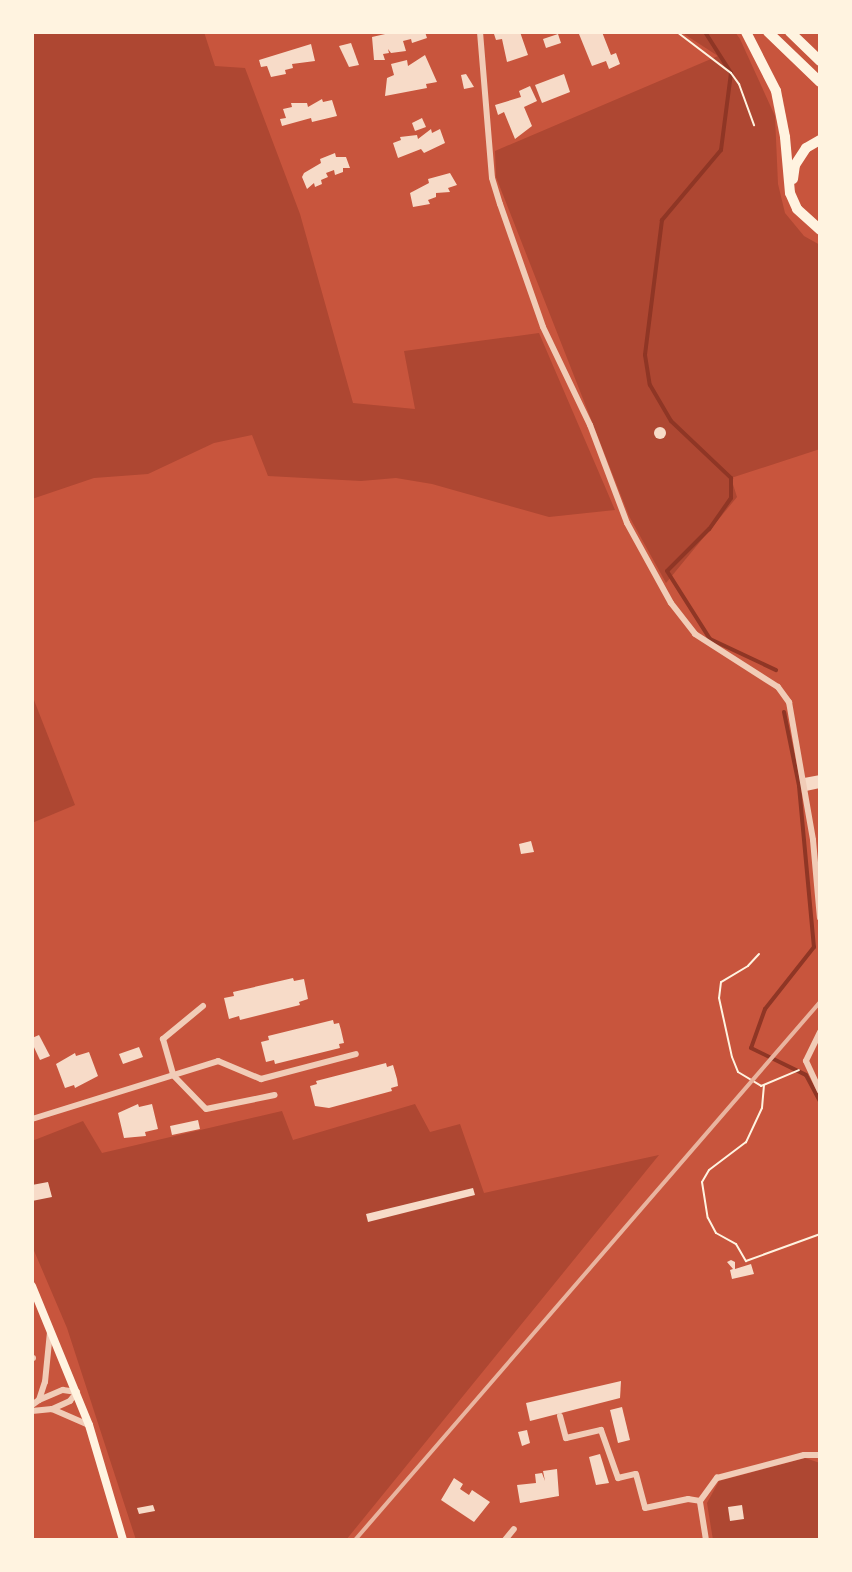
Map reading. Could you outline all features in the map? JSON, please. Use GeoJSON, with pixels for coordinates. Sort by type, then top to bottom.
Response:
{"type":"FeatureCollection","features":[{"type":"Feature","properties":{"kind":"highway"},"geometry":{"type":"LineString","coordinates":[[746,32],[776,91],[785,137],[790,193],[797,209],[820,230]]}},
{"type":"Feature","properties":{"kind":"highway"},"geometry":{"type":"LineString","coordinates":[[768,32],[820,82]]}},
{"type":"Feature","properties":{"kind":"highway"},"geometry":{"type":"LineString","coordinates":[[790,32],[820,61]]}},
{"type":"Feature","properties":{"kind":"highway"},"geometry":{"type":"LineString","coordinates":[[790,193],[795,165],[806,148],[820,140]]}},
{"type":"Feature","properties":{"kind":"main road"},"geometry":{"type":"LineString","coordinates":[[32,1286],[89,1425],[123,1540]]}},
{"type":"Feature","properties":{"kind":"street"},"geometry":{"type":"LineString","coordinates":[[480,32],[492,178],[543,327],[590,425],[627,523],[646,564],[695,634],[778,687],[789,702],[813,840],[820,918]]}},
{"type":"Feature","properties":{"kind":"street"},"geometry":{"type":"LineString","coordinates":[[203,1006],[163,1039],[173,1075],[206,1109],[275,1095]]}},
{"type":"Feature","properties":{"kind":"street"},"geometry":{"type":"LineString","coordinates":[[820,1032],[810,1046],[807,1067],[820,1091]]}},
{"type":"Feature","properties":{"kind":"street"},"geometry":{"type":"LineString","coordinates":[[32,1119],[218,1061],[261,1079],[356,1054]]}},
{"type":"Feature","properties":{"kind":"street"},"geometry":{"type":"LineString","coordinates":[[32,1408],[39,1400],[45,1382],[50,1328]]}},
{"type":"Feature","properties":{"kind":"street"},"geometry":{"type":"LineString","coordinates":[[39,1400],[63,1390],[77,1392],[70,1401],[52,1409]]}},
{"type":"Feature","properties":{"kind":"street"},"geometry":{"type":"LineString","coordinates":[[32,1408],[52,1409],[89,1425]]}},
{"type":"Feature","properties":{"kind":"street"},"geometry":{"type":"LineString","coordinates":[[560,1416],[566,1438],[601,1430],[618,1478],[636,1474],[645,1508],[688,1499],[700,1501]]}},
{"type":"Feature","properties":{"kind":"street"},"geometry":{"type":"LineString","coordinates":[[706,1540],[700,1501],[717,1478],[804,1455],[820,1455]]}},
{"type":"Feature","properties":{"kind":"street"},"geometry":{"type":"LineString","coordinates":[[505,1540],[514,1529]]}},
{"type":"Feature","properties":{"kind":"path"},"geometry":{"type":"LineString","coordinates":[[677,32],[731,73],[739,84],[754,125]]}},
{"type":"Feature","properties":{"kind":"path"},"geometry":{"type":"LineString","coordinates":[[759,954],[748,966],[721,982],[719,998],[738,1072],[764,1085],[807,1067]]}},
{"type":"Feature","properties":{"kind":"path"},"geometry":{"type":"LineString","coordinates":[[764,1085],[762,1108],[746,1142],[709,1170],[702,1182],[708,1218],[716,1233],[736,1244],[746,1261],[820,1234]]}},
{"type":"Feature","properties":{"kind":"shaded area"},"geometry":{"type":"Polygon","coordinates":[[[32,32],[204,32],[215,66],[245,68],[300,214],[353,403],[415,409],[404,351],[539,333],[615,510],[549,517],[432,484],[396,478],[361,481],[268,476],[252,435],[214,443],[148,474],[94,478],[32,499],[32,32]]]}},
{"type":"Feature","properties":{"kind":"shaded area"},"geometry":{"type":"Polygon","coordinates":[[[681,32],[735,32],[740,39],[775,116],[778,184],[785,213],[804,236],[820,245],[820,449],[731,478],[737,497],[666,583],[629,516],[496,177],[495,151],[718,56],[681,32]]]}},
{"type":"Feature","properties":{"kind":"shaded area"},"geometry":{"type":"Polygon","coordinates":[[[32,695],[75,805],[32,823],[32,695]]]}},
{"type":"Feature","properties":{"kind":"shaded area"},"geometry":{"type":"Polygon","coordinates":[[[415,1104],[430,1132],[460,1124],[484,1193],[659,1155],[346,1540],[136,1540],[67,1328],[32,1246],[32,1141],[83,1121],[102,1153],[282,1111],[293,1140],[415,1104]]]}},
{"type":"Feature","properties":{"kind":"shaded area"},"geometry":{"type":"Polygon","coordinates":[[[805,1458],[820,1463],[820,1540],[713,1540],[707,1503],[719,1481],[805,1458]]]}},
{"type":"Feature","properties":{"kind":"building"},"geometry":{"type":"Polygon","coordinates":[[[394,32],[425,32],[427,38],[412,43],[411,39],[403,41],[406,51],[391,53],[388,49],[389,53],[383,54],[385,60],[374,60],[372,37],[394,32]]]}},
{"type":"Feature","properties":{"kind":"building"},"geometry":{"type":"Polygon","coordinates":[[[520,32],[528,55],[507,62],[502,39],[496,40],[494,34],[520,32]]]}},
{"type":"Feature","properties":{"kind":"building"},"geometry":{"type":"Polygon","coordinates":[[[602,32],[611,55],[616,53],[620,64],[609,69],[606,61],[592,66],[579,34],[602,32]]]}},
{"type":"Feature","properties":{"kind":"building"},"geometry":{"type":"Polygon","coordinates":[[[558,34],[561,43],[546,48],[543,39],[558,34]]]}},
{"type":"Feature","properties":{"kind":"building"},"geometry":{"type":"Polygon","coordinates":[[[351,43],[359,65],[349,67],[339,46],[351,43]]]}},
{"type":"Feature","properties":{"kind":"building"},"geometry":{"type":"Polygon","coordinates":[[[311,44],[315,61],[292,64],[293,68],[285,70],[286,74],[271,77],[267,66],[261,67],[259,60],[311,44]]]}},
{"type":"Feature","properties":{"kind":"building"},"geometry":{"type":"Polygon","coordinates":[[[425,55],[437,82],[426,84],[427,88],[385,96],[387,78],[394,75],[391,64],[407,60],[408,66],[425,55]]]}},
{"type":"Feature","properties":{"kind":"building"},"geometry":{"type":"Polygon","coordinates":[[[466,74],[474,87],[464,89],[461,75],[466,74]]]}},
{"type":"Feature","properties":{"kind":"building"},"geometry":{"type":"Polygon","coordinates":[[[564,74],[570,92],[542,103],[535,85],[564,74]]]}},
{"type":"Feature","properties":{"kind":"building"},"geometry":{"type":"Polygon","coordinates":[[[530,86],[537,101],[524,107],[532,126],[515,139],[504,112],[498,115],[495,105],[521,97],[519,91],[530,86]]]}},
{"type":"Feature","properties":{"kind":"building"},"geometry":{"type":"Polygon","coordinates":[[[322,99],[323,102],[332,100],[337,116],[312,122],[311,118],[282,126],[280,119],[286,118],[283,109],[292,107],[291,103],[307,103],[308,107],[322,99]]]}},
{"type":"Feature","properties":{"kind":"building"},"geometry":{"type":"Polygon","coordinates":[[[422,118],[426,127],[415,131],[412,123],[422,118]]]}},
{"type":"Feature","properties":{"kind":"building"},"geometry":{"type":"Polygon","coordinates":[[[431,129],[432,133],[440,129],[445,143],[424,153],[421,149],[398,158],[393,143],[401,140],[400,137],[417,135],[418,139],[431,129]]]}},
{"type":"Feature","properties":{"kind":"building"},"geometry":{"type":"Polygon","coordinates":[[[335,153],[336,157],[346,157],[350,168],[343,168],[343,172],[335,175],[334,170],[326,173],[328,177],[321,180],[322,184],[315,187],[314,183],[307,189],[302,177],[304,173],[321,163],[320,159],[335,153]]]}},
{"type":"Feature","properties":{"kind":"building"},"geometry":{"type":"Polygon","coordinates":[[[450,173],[457,185],[448,188],[450,192],[436,193],[436,197],[428,200],[430,204],[413,207],[410,193],[429,183],[428,179],[450,173]]]}},
{"type":"Feature","properties":{"kind":"building"},"geometry":{"type":"Polygon","coordinates":[[[660,427],[666,433],[660,439],[654,433],[660,427]]]}},
{"type":"Feature","properties":{"kind":"building"},"geometry":{"type":"Polygon","coordinates":[[[820,775],[820,788],[806,791],[804,778],[820,775]]]}},
{"type":"Feature","properties":{"kind":"building"},"geometry":{"type":"Polygon","coordinates":[[[531,841],[534,852],[521,854],[519,844],[531,841]]]}},
{"type":"Feature","properties":{"kind":"building"},"geometry":{"type":"Polygon","coordinates":[[[293,978],[294,981],[304,979],[308,999],[299,1002],[300,1005],[240,1020],[239,1016],[229,1019],[224,998],[234,996],[233,992],[293,978]]]}},
{"type":"Feature","properties":{"kind":"building"},"geometry":{"type":"Polygon","coordinates":[[[333,1020],[334,1024],[339,1023],[341,1030],[344,1043],[339,1044],[340,1048],[275,1064],[274,1060],[266,1062],[261,1042],[269,1040],[268,1036],[333,1020]]]}},
{"type":"Feature","properties":{"kind":"building"},"geometry":{"type":"Polygon","coordinates":[[[39,1035],[50,1056],[40,1060],[32,1043],[32,1038],[39,1035]]]}},
{"type":"Feature","properties":{"kind":"building"},"geometry":{"type":"Polygon","coordinates":[[[139,1047],[143,1057],[123,1064],[119,1054],[139,1047]]]}},
{"type":"Feature","properties":{"kind":"building"},"geometry":{"type":"Polygon","coordinates":[[[89,1052],[98,1076],[75,1088],[74,1085],[65,1088],[56,1064],[75,1053],[76,1056],[89,1052]]]}},
{"type":"Feature","properties":{"kind":"building"},"geometry":{"type":"Polygon","coordinates":[[[386,1063],[387,1067],[393,1065],[397,1079],[398,1086],[391,1088],[392,1091],[329,1108],[315,1106],[310,1086],[317,1084],[316,1081],[386,1063]]]}},
{"type":"Feature","properties":{"kind":"building"},"geometry":{"type":"Polygon","coordinates":[[[138,1104],[139,1107],[152,1104],[158,1129],[145,1132],[146,1136],[124,1138],[118,1113],[138,1104]]]}},
{"type":"Feature","properties":{"kind":"building"},"geometry":{"type":"Polygon","coordinates":[[[198,1120],[200,1129],[172,1135],[170,1126],[198,1120]]]}},
{"type":"Feature","properties":{"kind":"building"},"geometry":{"type":"Polygon","coordinates":[[[48,1182],[52,1197],[32,1201],[32,1185],[48,1182]]]}},
{"type":"Feature","properties":{"kind":"building"},"geometry":{"type":"Polygon","coordinates":[[[473,1188],[475,1195],[368,1222],[366,1214],[473,1188]]]}},
{"type":"Feature","properties":{"kind":"building"},"geometry":{"type":"Polygon","coordinates":[[[727,1262],[735,1262],[735,1269],[751,1264],[754,1274],[732,1279],[730,1270],[733,1269],[727,1262]]]}},
{"type":"Feature","properties":{"kind":"building"},"geometry":{"type":"Polygon","coordinates":[[[621,1381],[620,1398],[530,1421],[526,1403],[621,1381]]]}},
{"type":"Feature","properties":{"kind":"building"},"geometry":{"type":"Polygon","coordinates":[[[622,1407],[630,1440],[618,1443],[610,1410],[622,1407]]]}},
{"type":"Feature","properties":{"kind":"building"},"geometry":{"type":"Polygon","coordinates":[[[527,1430],[530,1443],[522,1446],[518,1432],[527,1430]]]}},
{"type":"Feature","properties":{"kind":"building"},"geometry":{"type":"Polygon","coordinates":[[[600,1454],[609,1483],[596,1485],[589,1457],[600,1454]]]}},
{"type":"Feature","properties":{"kind":"building"},"geometry":{"type":"Polygon","coordinates":[[[557,1469],[559,1496],[520,1503],[517,1485],[536,1483],[535,1474],[542,1473],[545,1481],[543,1471],[557,1469]]]}},
{"type":"Feature","properties":{"kind":"building"},"geometry":{"type":"Polygon","coordinates":[[[454,1478],[463,1484],[460,1489],[469,1495],[472,1490],[490,1502],[474,1522],[441,1500],[454,1478]]]}},
{"type":"Feature","properties":{"kind":"building"},"geometry":{"type":"Polygon","coordinates":[[[153,1505],[155,1511],[139,1514],[137,1508],[153,1505]]]}},
{"type":"Feature","properties":{"kind":"building"},"geometry":{"type":"Polygon","coordinates":[[[742,1505],[744,1519],[730,1521],[728,1507],[742,1505]]]}},
{"type":"Feature","properties":{"kind":"waterway"},"geometry":{"type":"LineString","coordinates":[[705,32],[731,73],[721,150],[662,220],[645,355],[650,385],[671,421],[731,478],[731,498],[709,529],[667,571],[710,639],[776,670]]}},
{"type":"Feature","properties":{"kind":"waterway"},"geometry":{"type":"LineString","coordinates":[[784,712],[799,786],[814,947],[765,1009],[751,1048],[806,1075],[820,1101]]}},
{"type":"Feature","properties":{"kind":"railway"},"geometry":{"type":"LineString","coordinates":[[355,1540],[820,1002]]}}]}
